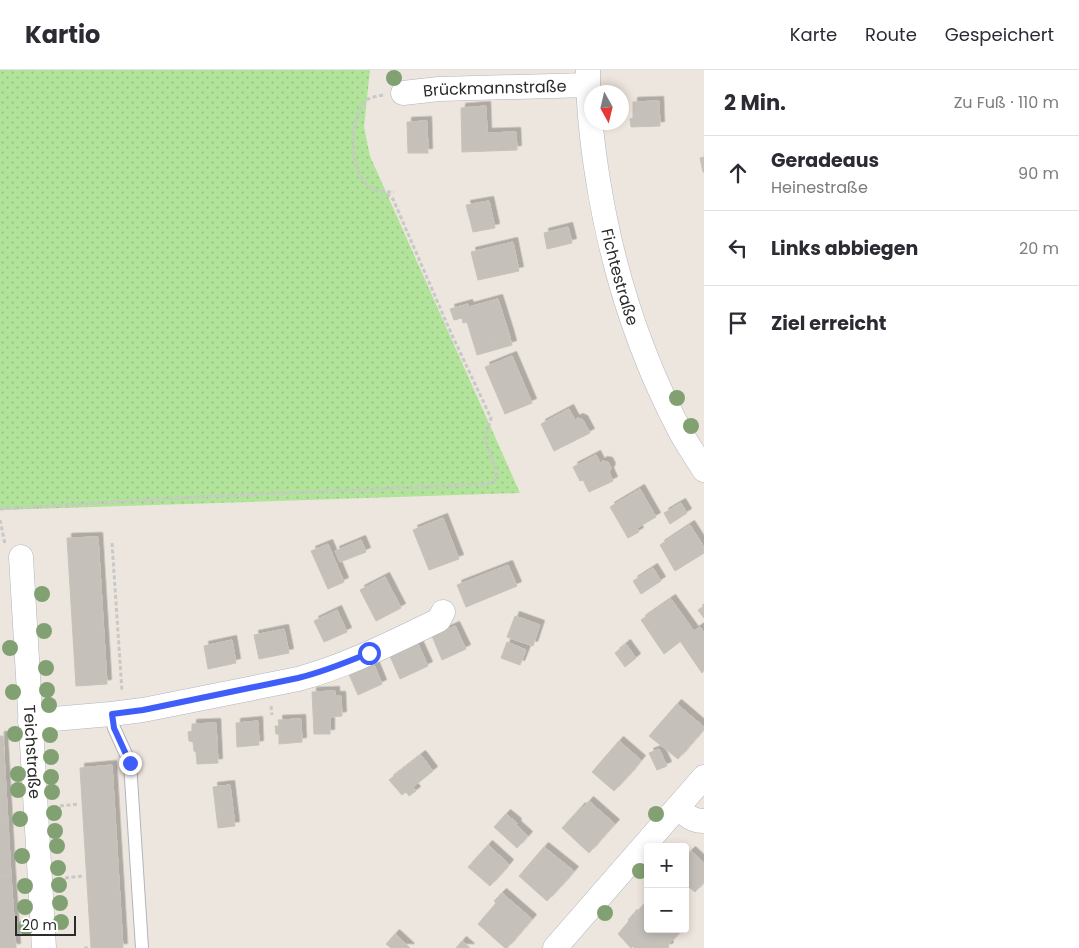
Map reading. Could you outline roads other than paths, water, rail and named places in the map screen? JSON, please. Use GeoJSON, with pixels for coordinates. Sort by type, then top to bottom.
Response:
{"type":"FeatureCollection","features":[{"type":"Feature","properties":{"kind":"street","name":"Brückmannstraße"},"geometry":{"type":"LineString","coordinates":[[403,93],[588,78]]}},
{"type":"Feature","properties":{"kind":"street","name":"Fichtestraße"},"geometry":{"type":"LineString","coordinates":[[588,78],[593,148],[604,216],[616,268],[633,323],[652,373],[678,427],[704,470]]}},
{"type":"Feature","properties":{"kind":"street","name":"Teichstraße"},"geometry":{"type":"LineString","coordinates":[[14,554],[30,721],[44,948]]}},
{"type":"Feature","properties":{"kind":"street"},"geometry":{"type":"LineString","coordinates":[[30,721],[143,710],[320,673],[439,620],[443,612]]}},
{"type":"Feature","properties":{"kind":"street"},"geometry":{"type":"LineString","coordinates":[[555,948],[704,777]]}},
{"type":"Feature","properties":{"kind":"street"},"geometry":{"type":"LineString","coordinates":[[678,808],[692,819],[697,821],[704,820]]}},
{"type":"Feature","properties":{"kind":"lane"},"geometry":{"type":"LineString","coordinates":[[117,713],[114,728],[130,763],[142,948]]}}]}
